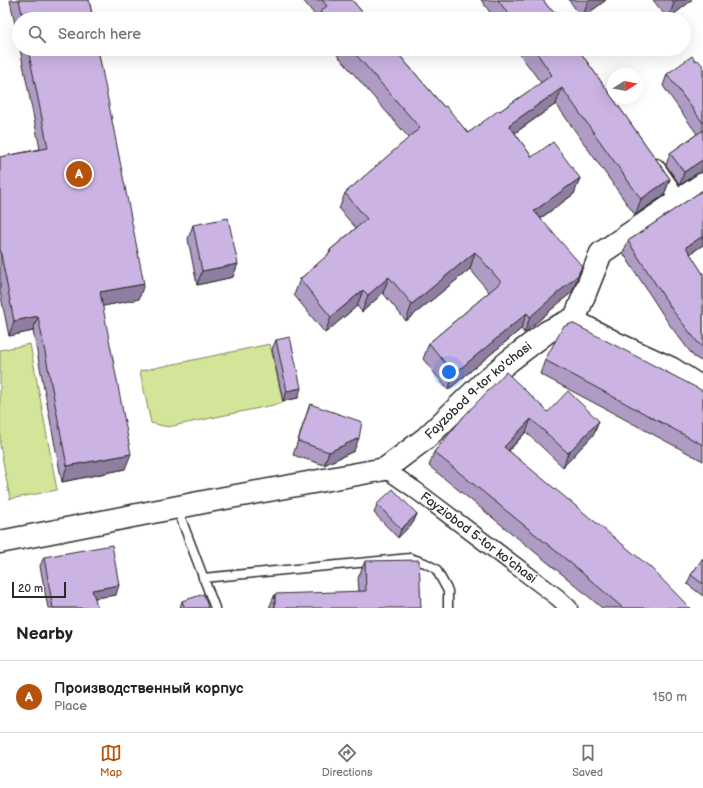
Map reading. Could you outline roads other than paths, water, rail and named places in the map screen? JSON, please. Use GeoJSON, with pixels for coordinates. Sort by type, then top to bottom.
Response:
{"type":"FeatureCollection","features":[{"type":"Feature","properties":{"kind":"street"},"geometry":{"type":"LineString","coordinates":[[646,153],[679,200]]}},
{"type":"Feature","properties":{"kind":"street"},"geometry":{"type":"LineString","coordinates":[[703,184],[601,253],[575,318],[618,341],[673,366],[703,385]]}},
{"type":"Feature","properties":{"kind":"street","name":"Fayzobod 9-tor ko'chasi"},"geometry":{"type":"LineString","coordinates":[[385,469],[426,438],[483,383],[509,361],[547,332],[575,318]]}},
{"type":"Feature","properties":{"kind":"street"},"geometry":{"type":"LineString","coordinates":[[0,542],[176,507],[385,469]]}},
{"type":"Feature","properties":{"kind":"street","name":"Fayziobod 5-tor ko'chasi"},"geometry":{"type":"LineString","coordinates":[[385,469],[414,489],[557,597],[569,608]]}},
{"type":"Feature","properties":{"kind":"lane"},"geometry":{"type":"LineString","coordinates":[[176,507],[215,608]]}},
{"type":"Feature","properties":{"kind":"lane"},"geometry":{"type":"LineString","coordinates":[[203,578],[410,558],[425,563],[436,569],[448,591],[448,608]]}},
{"type":"Feature","properties":{"kind":"place","name":"Производственный корпус"},"geometry":{"type":"Point","coordinates":[79,174]}}]}
